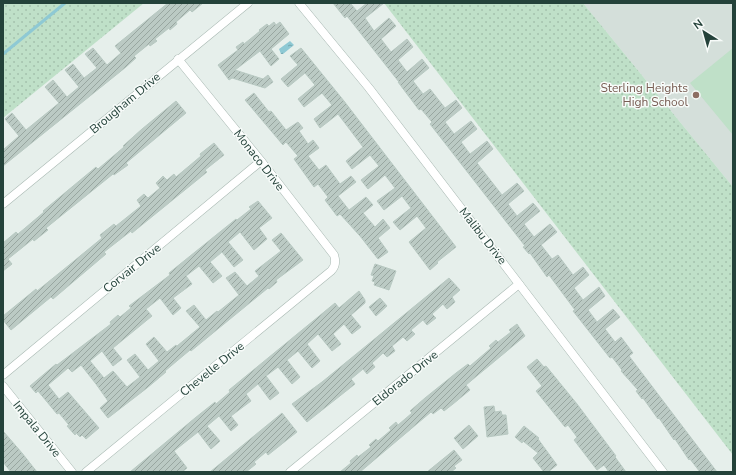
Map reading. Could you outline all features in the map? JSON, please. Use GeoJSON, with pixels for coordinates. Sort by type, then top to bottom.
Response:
{"type":"FeatureCollection","features":[{"type":"Feature","properties":{"kind":"street","name":"Brougham Drive"},"geometry":{"type":"LineString","coordinates":[[3,204],[248,3]]}},
{"type":"Feature","properties":{"kind":"street","name":"Malibu Drive"},"geometry":{"type":"LineString","coordinates":[[299,3],[369,88],[663,472]]}},
{"type":"Feature","properties":{"kind":"street","name":"Monaco Drive"},"geometry":{"type":"LineString","coordinates":[[178,59],[261,161],[334,255],[336,263]]}},
{"type":"Feature","properties":{"kind":"street","name":"Corvair Drive"},"geometry":{"type":"LineString","coordinates":[[3,375],[261,161]]}},
{"type":"Feature","properties":{"kind":"street","name":"Chevelle Drive"},"geometry":{"type":"LineString","coordinates":[[86,472],[331,271],[336,263]]}},
{"type":"Feature","properties":{"kind":"street","name":"Eldorado Drive"},"geometry":{"type":"LineString","coordinates":[[290,472],[519,284]]}},
{"type":"Feature","properties":{"kind":"street","name":"Impala Drive"},"geometry":{"type":"LineString","coordinates":[[3,386],[72,472]]}},
{"type":"Feature","properties":{"kind":"shaded area","name":"Sterling Heights High School"},"geometry":{"type":"Polygon","coordinates":[[[583,3],[733,3],[733,187],[583,3]]]}},
{"type":"Feature","properties":{"kind":"green space"},"geometry":{"type":"Polygon","coordinates":[[[3,3],[144,3],[3,118],[3,3]]]}},
{"type":"Feature","properties":{"kind":"green space"},"geometry":{"type":"Polygon","coordinates":[[[384,3],[583,3],[733,187],[733,455],[384,3]]]}},
{"type":"Feature","properties":{"kind":"green space"},"geometry":{"type":"Polygon","coordinates":[[[733,48],[733,135],[690,83],[733,48]]]}},
{"type":"Feature","properties":{"kind":"water"},"geometry":{"type":"Polygon","coordinates":[[[290,41],[294,45],[281,54],[279,49],[290,41]]]}},
{"type":"Feature","properties":{"kind":"building"},"geometry":{"type":"Polygon","coordinates":[[[168,3],[203,3],[192,12],[190,10],[176,22],[177,24],[170,30],[169,28],[155,39],[157,41],[150,46],[149,44],[134,56],[136,58],[126,67],[3,166],[3,150],[19,136],[5,119],[12,113],[26,130],[59,103],[45,87],[53,80],[67,97],[79,87],[65,70],[73,64],[84,78],[97,68],[85,54],[93,48],[107,65],[121,53],[115,46],[168,3]]]}},
{"type":"Feature","properties":{"kind":"building"},"geometry":{"type":"Polygon","coordinates":[[[333,3],[350,3],[357,11],[367,3],[384,3],[365,18],[374,31],[389,18],[396,26],[381,39],[391,52],[407,39],[413,47],[398,60],[407,72],[422,59],[429,68],[413,81],[423,94],[430,89],[445,108],[456,100],[462,108],[445,122],[454,134],[471,121],[477,129],[461,142],[470,154],[487,141],[493,149],[477,163],[502,195],[517,183],[524,191],[508,204],[517,216],[533,203],[540,211],[524,224],[534,237],[550,224],[557,232],[541,245],[552,259],[558,255],[573,275],[583,267],[589,275],[574,288],[583,300],[599,287],[605,296],[588,310],[597,322],[613,309],[620,317],[605,329],[615,342],[621,337],[633,353],[629,356],[717,472],[700,472],[690,459],[689,460],[659,418],[658,419],[636,391],[638,390],[621,371],[622,370],[612,357],[610,358],[573,311],[575,310],[549,275],[547,277],[530,253],[529,254],[523,247],[525,246],[430,124],[432,122],[421,109],[419,110],[347,16],[345,18],[333,3]]]}},
{"type":"Feature","properties":{"kind":"building"},"geometry":{"type":"Polygon","coordinates":[[[274,22],[276,25],[280,22],[289,34],[271,49],[279,59],[271,66],[260,51],[235,70],[263,79],[268,75],[273,82],[265,88],[232,78],[229,80],[218,65],[238,50],[236,47],[243,42],[244,44],[267,24],[269,26],[274,22]]]}},
{"type":"Feature","properties":{"kind":"building"},"geometry":{"type":"Polygon","coordinates":[[[301,48],[344,101],[456,247],[437,262],[438,263],[430,270],[409,242],[426,228],[417,216],[400,230],[393,222],[411,208],[402,196],[384,210],[377,201],[395,188],[385,175],[368,189],[361,180],[379,166],[370,155],[352,169],[346,161],[363,147],[338,114],[320,128],[314,119],[332,105],[322,93],[304,107],[298,99],[315,85],[305,73],[288,87],[281,79],[298,65],[290,56],[301,48]]]}},
{"type":"Feature","properties":{"kind":"building"},"geometry":{"type":"Polygon","coordinates":[[[254,93],[286,130],[298,122],[303,128],[299,131],[308,144],[313,140],[319,148],[308,156],[319,170],[326,165],[340,184],[351,176],[356,182],[338,196],[349,210],[366,197],[373,205],[363,213],[375,227],[383,219],[390,228],[378,238],[388,252],[378,259],[340,214],[337,216],[325,200],[328,197],[318,184],[314,187],[294,159],[298,156],[286,142],[283,145],[245,100],[254,93]]]}},
{"type":"Feature","properties":{"kind":"building"},"geometry":{"type":"Polygon","coordinates":[[[176,101],[186,113],[126,163],[128,165],[114,175],[113,174],[46,228],[48,230],[34,241],[33,239],[8,259],[12,264],[3,271],[3,243],[16,232],[18,234],[96,167],[98,169],[124,147],[123,146],[142,129],[176,101]]]}},
{"type":"Feature","properties":{"kind":"building"},"geometry":{"type":"Polygon","coordinates":[[[214,143],[224,155],[205,170],[207,172],[132,233],[131,231],[104,252],[106,254],[53,299],[51,297],[11,330],[3,320],[3,316],[36,289],[37,291],[102,238],[100,235],[114,224],[116,226],[141,206],[137,200],[144,194],[148,198],[160,188],[156,183],[163,176],[167,180],[174,174],[176,177],[214,143]]]}},
{"type":"Feature","properties":{"kind":"building"},"geometry":{"type":"Polygon","coordinates":[[[258,201],[272,218],[259,228],[267,239],[254,250],[240,232],[228,242],[243,260],[234,267],[222,252],[210,262],[222,276],[213,283],[199,266],[186,276],[192,284],[173,298],[181,308],[173,315],[160,298],[146,309],[152,316],[113,348],[122,359],[113,366],[102,351],[90,361],[104,378],[113,371],[127,387],[140,377],[127,360],[135,354],[148,370],[159,361],[146,344],[154,337],[167,352],[176,345],[177,346],[200,327],[186,311],[194,305],[206,320],[239,295],[226,278],[235,272],[247,286],[259,276],[255,271],[281,251],[272,240],[281,233],[303,260],[276,280],[277,282],[269,289],[268,288],[191,351],[190,350],[147,388],[108,418],[100,408],[108,401],[81,365],[72,372],[68,368],[48,385],[59,399],[68,392],[99,428],[86,439],[82,435],[80,437],[76,433],[75,435],[59,413],[57,414],[38,391],[36,393],[30,386],[56,364],[57,365],[111,324],[110,322],[118,315],[120,317],[131,308],[129,306],[170,275],[169,273],[236,219],[237,220],[251,209],[249,207],[258,201]]]}},
{"type":"Feature","properties":{"kind":"building"},"geometry":{"type":"Polygon","coordinates":[[[375,264],[396,271],[389,290],[374,285],[375,282],[372,281],[374,276],[371,275],[375,264]]]}},
{"type":"Feature","properties":{"kind":"building"},"geometry":{"type":"Polygon","coordinates":[[[449,278],[460,290],[452,297],[455,302],[447,309],[443,304],[432,314],[436,318],[427,325],[423,320],[411,330],[415,334],[407,341],[403,337],[392,346],[395,351],[387,357],[383,353],[372,363],[375,367],[367,374],[363,369],[351,379],[355,384],[307,422],[292,404],[322,382],[449,278]]]}},
{"type":"Feature","properties":{"kind":"building"},"geometry":{"type":"Polygon","coordinates":[[[359,291],[365,300],[365,303],[351,315],[361,327],[352,334],[344,324],[333,334],[341,344],[332,351],[318,334],[307,344],[320,361],[312,368],[298,351],[287,360],[300,377],[292,384],[278,367],[266,376],[279,393],[270,400],[258,384],[246,394],[251,401],[231,416],[238,425],[231,431],[219,416],[207,426],[220,441],[211,449],[198,432],[174,451],[187,468],[182,472],[130,472],[215,402],[216,404],[230,392],[229,390],[335,303],[339,308],[359,291]]]}},
{"type":"Feature","properties":{"kind":"building"},"geometry":{"type":"Polygon","coordinates":[[[380,298],[387,306],[376,316],[369,307],[380,298]]]}},
{"type":"Feature","properties":{"kind":"building"},"geometry":{"type":"Polygon","coordinates":[[[517,324],[525,336],[466,385],[470,390],[444,411],[441,408],[433,414],[431,412],[360,472],[340,472],[351,463],[350,461],[357,455],[358,457],[371,447],[369,445],[376,439],[378,441],[391,430],[389,428],[396,422],[398,425],[412,413],[410,411],[425,398],[468,364],[470,366],[491,348],[489,346],[496,340],[498,342],[511,332],[509,330],[517,324]]]}},
{"type":"Feature","properties":{"kind":"building"},"geometry":{"type":"Polygon","coordinates":[[[537,359],[544,367],[546,366],[577,404],[616,456],[615,457],[626,472],[609,472],[604,465],[597,470],[574,440],[577,437],[568,425],[565,427],[536,391],[542,386],[527,367],[537,359]]]}},
{"type":"Feature","properties":{"kind":"building"},"geometry":{"type":"Polygon","coordinates":[[[494,406],[495,412],[501,411],[502,415],[506,415],[508,434],[487,437],[484,407],[494,406]]]}},
{"type":"Feature","properties":{"kind":"building"},"geometry":{"type":"Polygon","coordinates":[[[282,413],[297,432],[268,455],[266,452],[254,462],[256,464],[246,472],[210,472],[282,413]]]}},
{"type":"Feature","properties":{"kind":"building"},"geometry":{"type":"Polygon","coordinates":[[[469,425],[478,436],[463,449],[454,438],[469,425]]]}},
{"type":"Feature","properties":{"kind":"building"},"geometry":{"type":"Polygon","coordinates":[[[524,426],[539,438],[538,439],[557,465],[548,472],[544,472],[533,458],[538,453],[523,441],[522,443],[515,437],[524,426]]]}},
{"type":"Feature","properties":{"kind":"building"},"geometry":{"type":"Polygon","coordinates":[[[3,431],[37,472],[11,472],[3,462],[3,431]]]}},
{"type":"Feature","properties":{"kind":"building"},"geometry":{"type":"Polygon","coordinates":[[[454,450],[462,460],[454,466],[456,468],[451,472],[427,472],[454,450]]]}},
{"type":"Feature","properties":{"kind":"waterway"},"geometry":{"type":"LineString","coordinates":[[3,54],[65,3]]}},
{"type":"Feature","properties":{"kind":"place","name":"Sterling Heights High School"},"geometry":{"type":"Point","coordinates":[696,95]}}]}
